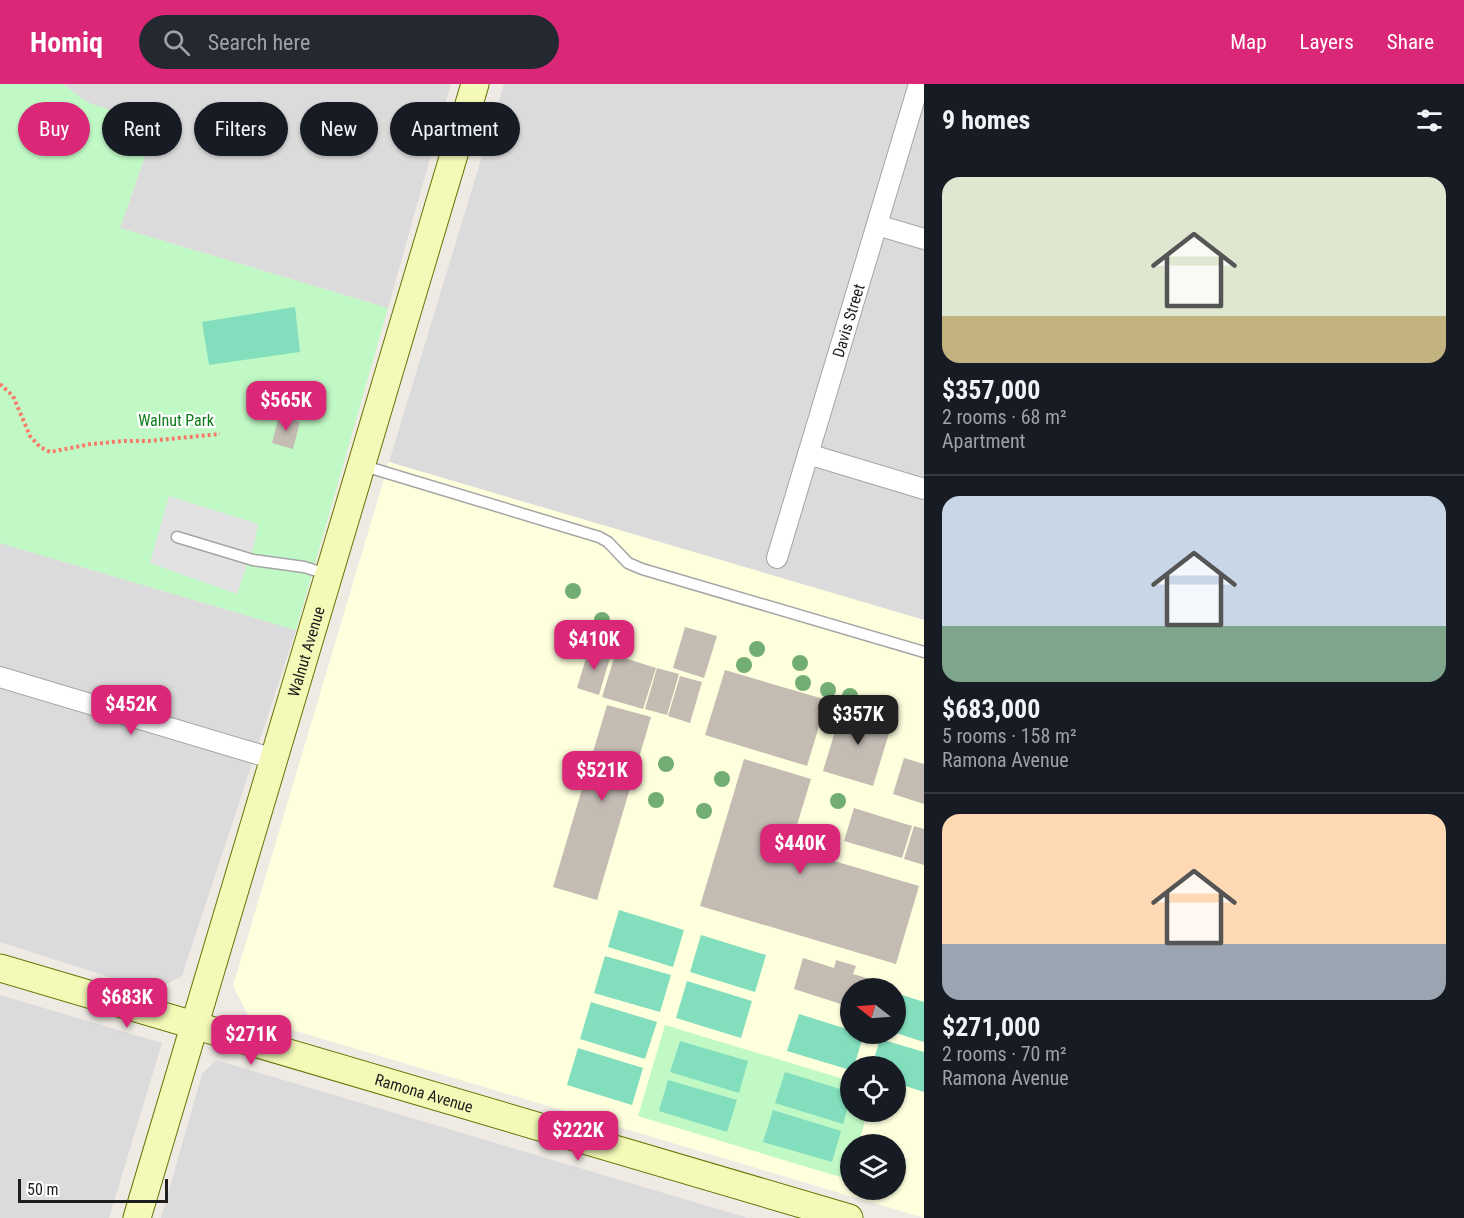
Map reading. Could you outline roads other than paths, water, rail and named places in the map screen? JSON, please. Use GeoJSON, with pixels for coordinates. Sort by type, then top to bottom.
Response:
{"type":"FeatureCollection","features":[{"type":"Feature","properties":{"kind":"street","name":"Walnut Avenue"},"geometry":{"type":"LineString","coordinates":[[137,1218],[475,84]]}},
{"type":"Feature","properties":{"kind":"street","name":"Davis Street"},"geometry":{"type":"LineString","coordinates":[[777,558],[919,84]]}},
{"type":"Feature","properties":{"kind":"street"},"geometry":{"type":"LineString","coordinates":[[877,225],[924,239]]}},
{"type":"Feature","properties":{"kind":"street"},"geometry":{"type":"LineString","coordinates":[[808,454],[924,489]]}},
{"type":"Feature","properties":{"kind":"street"},"geometry":{"type":"LineString","coordinates":[[0,677],[274,759]]}},
{"type":"Feature","properties":{"kind":"street","name":"Ramona Avenue"},"geometry":{"type":"LineString","coordinates":[[0,968],[849,1218]]}},
{"type":"Feature","properties":{"kind":"lane"},"geometry":{"type":"LineString","coordinates":[[361,465],[599,537],[608,542],[628,562],[642,569],[924,652]]}},
{"type":"Feature","properties":{"kind":"lane"},"geometry":{"type":"LineString","coordinates":[[177,537],[253,560],[304,567],[328,574]]}},
{"type":"Feature","properties":{"kind":"park label","name":"Walnut Park"},"geometry":{"type":"Point","coordinates":[176,420]}}]}
